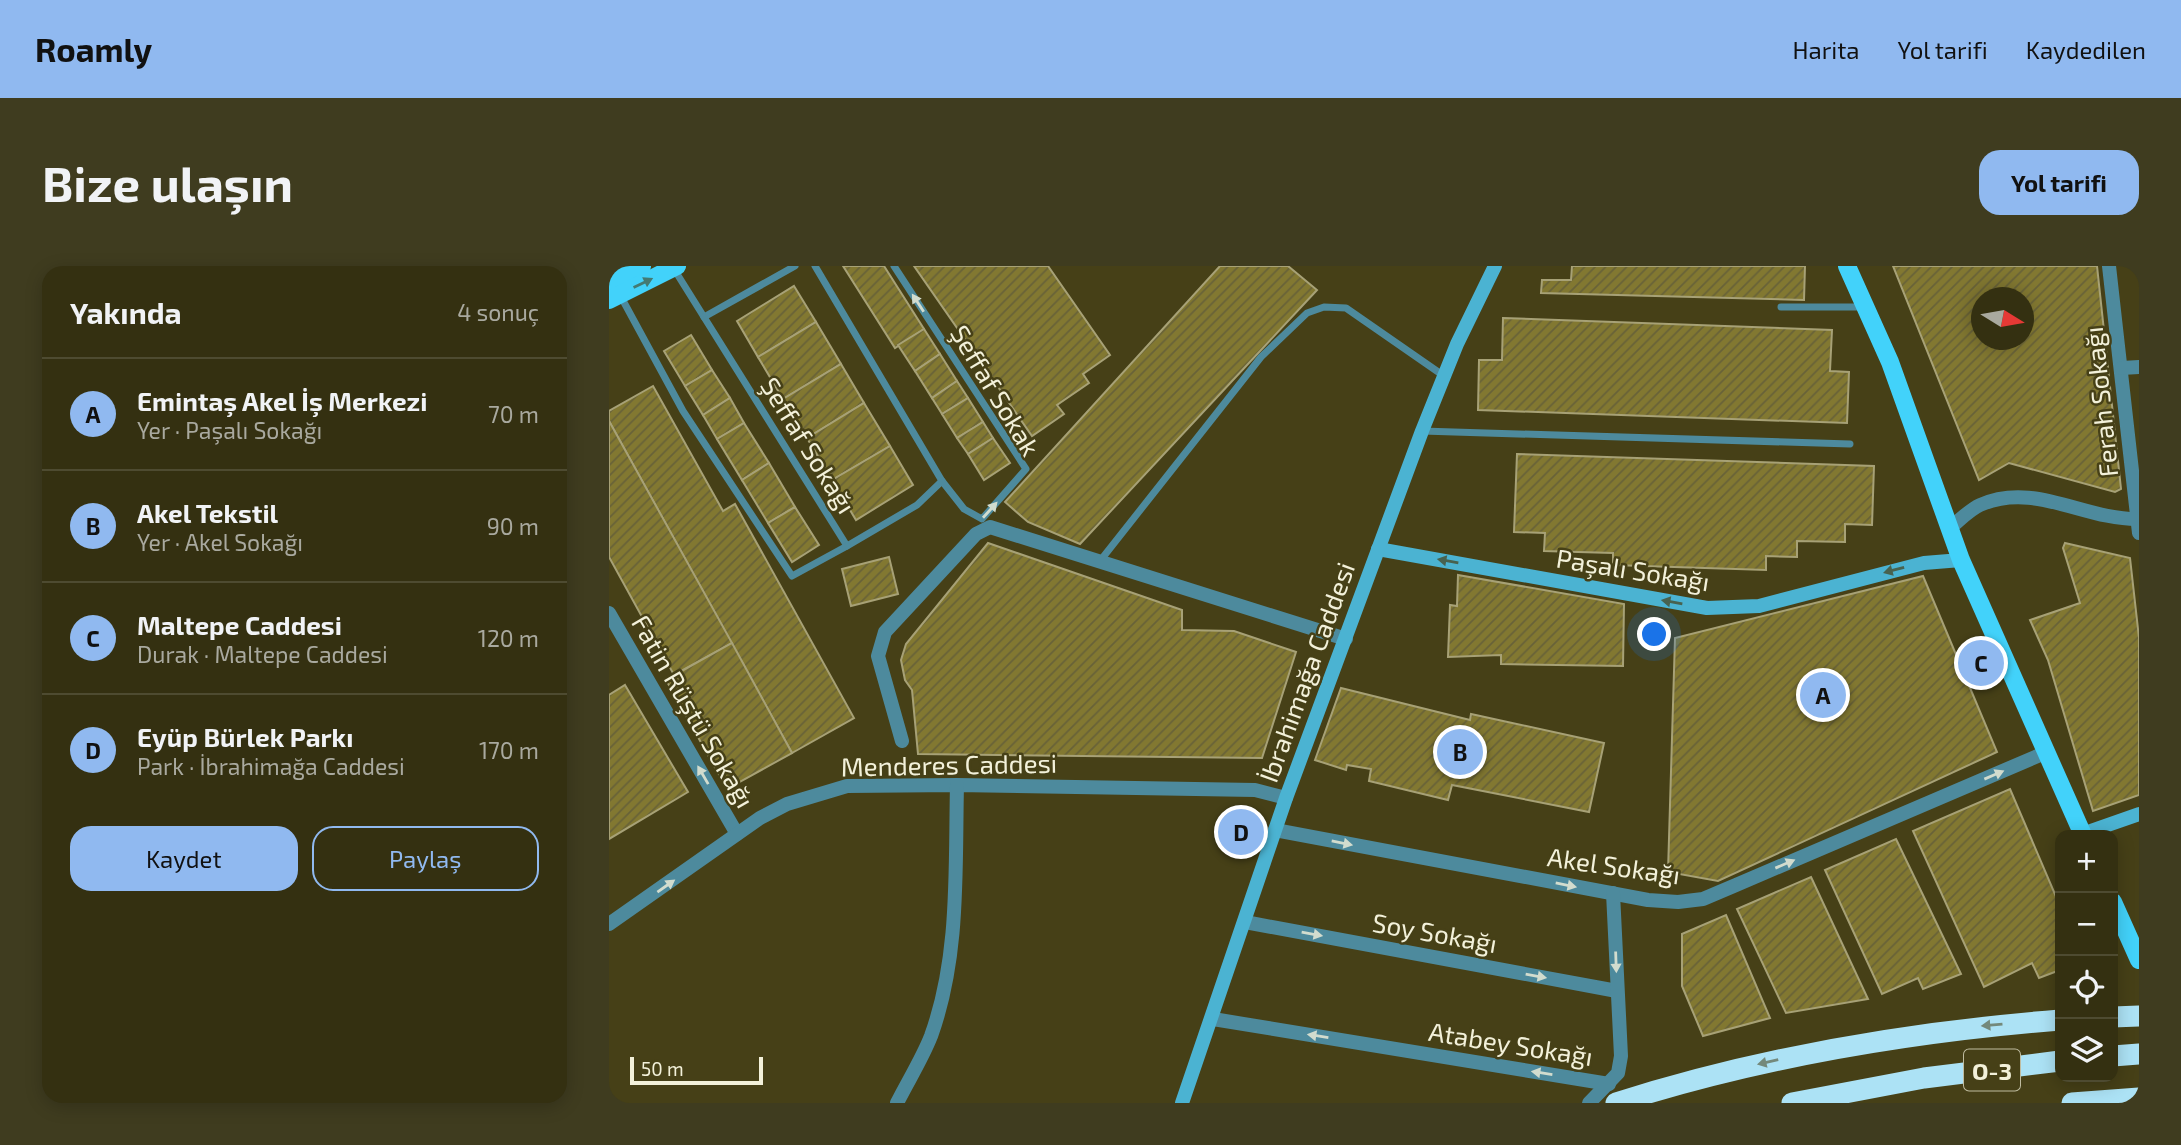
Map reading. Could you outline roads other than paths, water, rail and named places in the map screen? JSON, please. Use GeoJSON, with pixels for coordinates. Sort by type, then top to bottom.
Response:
{"type":"FeatureCollection","features":[{"type":"Feature","properties":{"kind":"highway"},"geometry":{"type":"LineString","coordinates":[[1613,1094],[1927,1033],[2055,1020]]}},
{"type":"Feature","properties":{"kind":"highway"},"geometry":{"type":"LineString","coordinates":[[2118,1056],[2139,1054]]}},
{"type":"Feature","properties":{"kind":"highway","name":"O-3"},"geometry":{"type":"LineString","coordinates":[[1792,1103],[1924,1078],[2055,1062]]}},
{"type":"Feature","properties":{"kind":"highway"},"geometry":{"type":"LineString","coordinates":[[2072,1103],[2139,1098]]}},
{"type":"Feature","properties":{"kind":"main road"},"geometry":{"type":"LineString","coordinates":[[613,292],[642,266]]}},
{"type":"Feature","properties":{"kind":"main road","name":"İbrahimağa Caddesi"},"geometry":{"type":"LineString","coordinates":[[1182,1103],[1213,1019],[1286,797],[1422,431],[1444,376],[1495,266]]}},
{"type":"Feature","properties":{"kind":"main road"},"geometry":{"type":"LineString","coordinates":[[1847,266],[1895,375],[1961,560],[2080,830]]}},
{"type":"Feature","properties":{"kind":"main road"},"geometry":{"type":"LineString","coordinates":[[613,292],[675,267]]}},
{"type":"Feature","properties":{"kind":"main road","name":"Paşalı Sokağı"},"geometry":{"type":"LineString","coordinates":[[1378,549],[1707,608],[1759,606],[1924,562],[1961,560]]}},
{"type":"Feature","properties":{"kind":"main road"},"geometry":{"type":"LineString","coordinates":[[2096,830],[2139,814]]}},
{"type":"Feature","properties":{"kind":"main road"},"geometry":{"type":"LineString","coordinates":[[2118,913],[2139,960]]}},
{"type":"Feature","properties":{"kind":"street","name":"Ferah Sokağı"},"geometry":{"type":"LineString","coordinates":[[2109,266],[2138,524]]}},
{"type":"Feature","properties":{"kind":"street"},"geometry":{"type":"LineString","coordinates":[[2122,368],[2139,367]]}},
{"type":"Feature","properties":{"kind":"street"},"geometry":{"type":"LineString","coordinates":[[1950,528],[1979,506],[2022,496],[2138,524]]}},
{"type":"Feature","properties":{"kind":"street"},"geometry":{"type":"LineString","coordinates":[[902,741],[878,656],[885,632],[976,534],[990,527],[1346,639]]}},
{"type":"Feature","properties":{"kind":"street","name":"Fatin Rüştü Sokağı"},"geometry":{"type":"LineString","coordinates":[[609,613],[737,834]]}},
{"type":"Feature","properties":{"kind":"street","name":"Akel Sokağı"},"geometry":{"type":"LineString","coordinates":[[1275,830],[1613,894],[1678,902],[1703,899],[2047,752]]}},
{"type":"Feature","properties":{"kind":"street"},"geometry":{"type":"LineString","coordinates":[[897,1103],[930,1037],[947,979],[954,909],[957,785]]}},
{"type":"Feature","properties":{"kind":"street","name":"Menderes Caddesi"},"geometry":{"type":"LineString","coordinates":[[609,923],[737,834],[787,804],[847,786],[1255,790],[1286,797]]}},
{"type":"Feature","properties":{"kind":"street","name":"Atabey Sokağı"},"geometry":{"type":"LineString","coordinates":[[1213,1019],[1613,1094],[1621,1056],[1613,894]]}},
{"type":"Feature","properties":{"kind":"street","name":"Soy Sokağı"},"geometry":{"type":"LineString","coordinates":[[1245,922],[1617,990]]}},
{"type":"Feature","properties":{"kind":"street"},"geometry":{"type":"LineString","coordinates":[[1589,1103],[1613,1094]]}},
{"type":"Feature","properties":{"kind":"lane"},"geometry":{"type":"LineString","coordinates":[[704,317],[795,266]]}},
{"type":"Feature","properties":{"kind":"lane"},"geometry":{"type":"LineString","coordinates":[[815,266],[942,481]]}},
{"type":"Feature","properties":{"kind":"lane","name":"Şeffaf Sokak"},"geometry":{"type":"LineString","coordinates":[[894,266],[1026,469],[982,519],[964,509],[942,481]]}},
{"type":"Feature","properties":{"kind":"lane","name":"Şeffaf Sokağı"},"geometry":{"type":"LineString","coordinates":[[675,267],[847,546],[917,505],[942,481]]}},
{"type":"Feature","properties":{"kind":"lane"},"geometry":{"type":"LineString","coordinates":[[613,292],[683,411],[792,576],[847,546]]}},
{"type":"Feature","properties":{"kind":"lane"},"geometry":{"type":"LineString","coordinates":[[1100,561],[1261,357],[1307,313],[1324,307],[1346,309],[1444,376]]}},
{"type":"Feature","properties":{"kind":"lane"},"geometry":{"type":"LineString","coordinates":[[1781,307],[1865,307]]}},
{"type":"Feature","properties":{"kind":"lane"},"geometry":{"type":"LineString","coordinates":[[1422,431],[1850,444]]}},
{"type":"Feature","properties":{"kind":"place","name":"Maltepe Caddesi"},"geometry":{"type":"Point","coordinates":[1981,663]}},
{"type":"Feature","properties":{"kind":"place","name":"Emintaş Akel İş Merkezi"},"geometry":{"type":"Point","coordinates":[1823,695]}},
{"type":"Feature","properties":{"kind":"place","name":"Akel Tekstil"},"geometry":{"type":"Point","coordinates":[1460,752]}},
{"type":"Feature","properties":{"kind":"place","name":"Eyüp Bürlek Parkı"},"geometry":{"type":"Point","coordinates":[1241,832]}}]}
